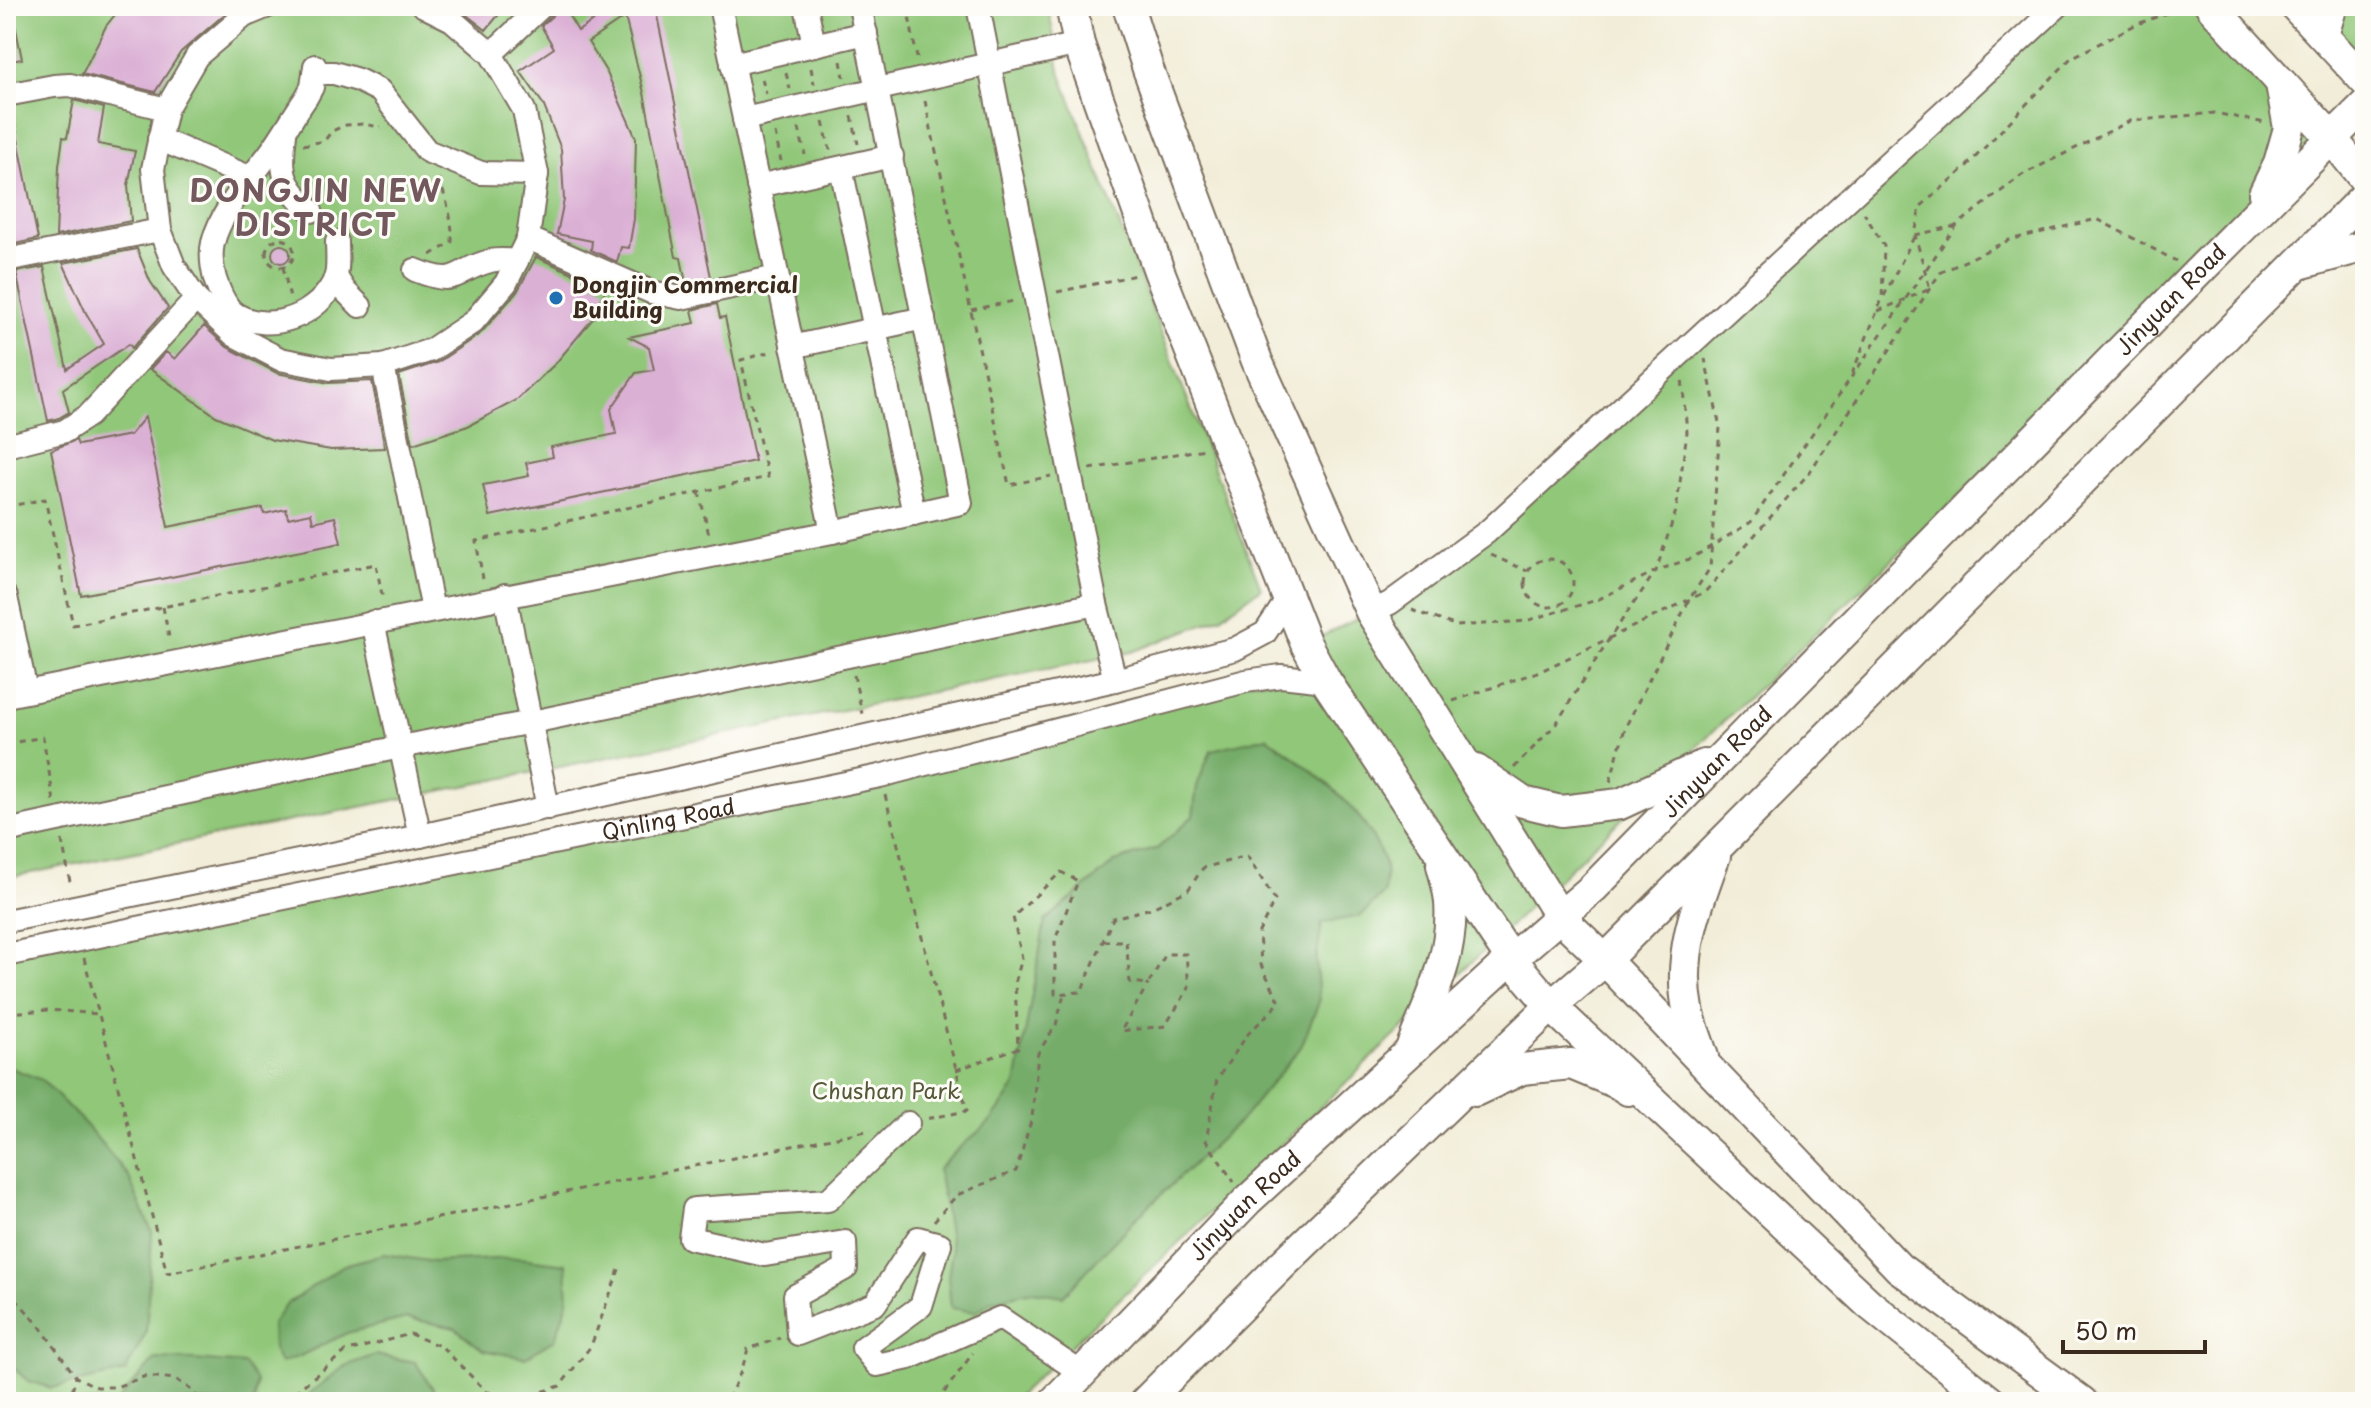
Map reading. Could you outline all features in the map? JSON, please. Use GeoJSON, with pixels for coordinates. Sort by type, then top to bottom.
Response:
{"type":"FeatureCollection","features":[{"type":"Feature","properties":{"kind":"main road"},"geometry":{"type":"LineString","coordinates":[[1071,6],[1079,44],[1159,271],[1306,644],[1326,681],[1511,959],[1551,1006],[1869,1304],[1991,1402]]}},
{"type":"Feature","properties":{"kind":"main road"},"geometry":{"type":"LineString","coordinates":[[1128,6],[1148,69],[1257,361],[1432,708],[1560,917],[1605,960],[1899,1268],[2082,1402]]}},
{"type":"Feature","properties":{"kind":"main road"},"geometry":{"type":"LineString","coordinates":[[2211,6],[2331,137],[2365,180]]}},
{"type":"Feature","properties":{"kind":"main road"},"geometry":{"type":"LineString","coordinates":[[2295,6],[2365,81]]}},
{"type":"Feature","properties":{"kind":"main road"},"geometry":{"type":"LineString","coordinates":[[2254,214],[2279,163],[2289,128],[2280,82]]}},
{"type":"Feature","properties":{"kind":"main road","name":"Jinyuan Road"},"geometry":{"type":"LineString","coordinates":[[1054,1402],[1247,1201],[1593,888],[2254,214],[2365,105]]}},
{"type":"Feature","properties":{"kind":"main road"},"geometry":{"type":"LineString","coordinates":[[1145,1402],[1283,1264],[1551,1006],[1605,960],[2365,196]]}},
{"type":"Feature","properties":{"kind":"main road"},"geometry":{"type":"LineString","coordinates":[[2297,264],[2365,246]]}},
{"type":"Feature","properties":{"kind":"main road"},"geometry":{"type":"LineString","coordinates":[[1465,762],[1523,802],[1561,811],[1620,804],[1721,758]]}},
{"type":"Feature","properties":{"kind":"main road"},"geometry":{"type":"LineString","coordinates":[[1706,1066],[1688,1008],[1685,977],[1689,935],[1718,847]]}},
{"type":"Feature","properties":{"kind":"main road"},"geometry":{"type":"LineString","coordinates":[[1408,1054],[1443,970],[1449,935],[1450,902],[1439,852]]}},
{"type":"Feature","properties":{"kind":"main road"},"geometry":{"type":"LineString","coordinates":[[1452,1102],[1522,1069],[1571,1064],[1619,1084],[1673,1120]]}},
{"type":"Feature","properties":{"kind":"street"},"geometry":{"type":"LineString","coordinates":[[268,6],[244,16],[197,56],[166,109],[153,169],[160,230],[174,266],[196,299],[234,335],[280,359],[331,369],[383,366],[431,350],[473,322],[506,283],[528,238],[537,174],[524,110],[491,54],[452,20],[424,6]]}},
{"type":"Feature","properties":{"kind":"street"},"geometry":{"type":"LineString","coordinates":[[491,54],[542,6]]}},
{"type":"Feature","properties":{"kind":"street"},"geometry":{"type":"LineString","coordinates":[[720,6],[832,532]]}},
{"type":"Feature","properties":{"kind":"street"},"geometry":{"type":"LineString","coordinates":[[806,6],[814,45]]}},
{"type":"Feature","properties":{"kind":"street"},"geometry":{"type":"LineString","coordinates":[[6,597],[16,694],[832,532],[961,503],[860,6]]}},
{"type":"Feature","properties":{"kind":"street"},"geometry":{"type":"LineString","coordinates":[[978,6],[1096,604],[1115,680]]}},
{"type":"Feature","properties":{"kind":"street"},"geometry":{"type":"LineString","coordinates":[[1381,608],[1487,532],[2058,6]]}},
{"type":"Feature","properties":{"kind":"street"},"geometry":{"type":"LineString","coordinates":[[2326,39],[2336,6]]}},
{"type":"Feature","properties":{"kind":"street"},"geometry":{"type":"LineString","coordinates":[[732,64],[866,33]]}},
{"type":"Feature","properties":{"kind":"street"},"geometry":{"type":"LineString","coordinates":[[744,119],[1079,44]]}},
{"type":"Feature","properties":{"kind":"street"},"geometry":{"type":"LineString","coordinates":[[337,242],[336,277],[321,300],[294,317],[259,323],[234,314],[220,295],[211,266],[213,243],[219,227],[233,202],[284,139],[312,87],[314,70],[358,80],[380,91],[427,151],[481,173],[537,174]]}},
{"type":"Feature","properties":{"kind":"street"},"geometry":{"type":"LineString","coordinates":[[6,95],[70,85],[166,109]]}},
{"type":"Feature","properties":{"kind":"street"},"geometry":{"type":"LineString","coordinates":[[159,139],[251,178]]}},
{"type":"Feature","properties":{"kind":"street"},"geometry":{"type":"LineString","coordinates":[[284,139],[281,164],[287,183],[311,211]]}},
{"type":"Feature","properties":{"kind":"street"},"geometry":{"type":"LineString","coordinates":[[758,186],[892,156]]}},
{"type":"Feature","properties":{"kind":"street"},"geometry":{"type":"LineString","coordinates":[[841,168],[914,514]]}},
{"type":"Feature","properties":{"kind":"street"},"geometry":{"type":"LineString","coordinates":[[6,260],[160,230]]}},
{"type":"Feature","properties":{"kind":"street"},"geometry":{"type":"LineString","coordinates":[[528,238],[651,292],[681,298],[777,277]]}},
{"type":"Feature","properties":{"kind":"street"},"geometry":{"type":"LineString","coordinates":[[419,262],[437,279],[454,278],[492,260],[517,261]]}},
{"type":"Feature","properties":{"kind":"street"},"geometry":{"type":"LineString","coordinates":[[336,277],[360,306]]}},
{"type":"Feature","properties":{"kind":"street"},"geometry":{"type":"LineString","coordinates":[[6,446],[65,431],[89,415],[196,299]]}},
{"type":"Feature","properties":{"kind":"street"},"geometry":{"type":"LineString","coordinates":[[792,347],[924,318]]}},
{"type":"Feature","properties":{"kind":"street"},"geometry":{"type":"LineString","coordinates":[[383,366],[433,610]]}},
{"type":"Feature","properties":{"kind":"street"},"geometry":{"type":"LineString","coordinates":[[496,597],[532,722],[548,808]]}},
{"type":"Feature","properties":{"kind":"street","name":"Qinling Road"},"geometry":{"type":"LineString","coordinates":[[6,921],[420,836],[1115,680],[1235,649],[1265,633],[1289,597]]}},
{"type":"Feature","properties":{"kind":"street"},"geometry":{"type":"LineString","coordinates":[[6,831],[1096,604]]}},
{"type":"Feature","properties":{"kind":"street"},"geometry":{"type":"LineString","coordinates":[[380,620],[400,747],[420,836]]}},
{"type":"Feature","properties":{"kind":"street","name":"Qinling Road"},"geometry":{"type":"LineString","coordinates":[[6,955],[880,776],[1246,681],[1281,676],[1326,681]]}},
{"type":"Feature","properties":{"kind":"street"},"geometry":{"type":"LineString","coordinates":[[908,1123],[828,1200],[694,1209],[690,1238],[765,1255],[845,1242],[846,1268],[795,1296],[798,1334],[875,1304],[918,1238],[940,1244],[921,1306],[863,1348],[877,1365],[909,1358],[1000,1318],[1083,1374]]}},
{"type":"Feature","properties":{"kind":"path"},"geometry":{"type":"LineString","coordinates":[[907,6],[1009,485],[1228,445]]}},
{"type":"Feature","properties":{"kind":"path"},"geometry":{"type":"LineString","coordinates":[[1849,381],[1882,299],[1915,235],[1920,207],[1964,169],[2071,58],[2135,25],[2185,6]]}},
{"type":"Feature","properties":{"kind":"path"},"geometry":{"type":"LineString","coordinates":[[1381,608],[1457,626],[1526,621],[1597,600],[1656,571],[1692,558],[1751,522],[1956,226],[2022,175],[2130,121],[2215,113],[2289,128]]}},
{"type":"Feature","properties":{"kind":"path"},"geometry":{"type":"LineString","coordinates":[[284,139],[324,141],[332,131],[346,125],[363,124],[378,128],[404,123]]}},
{"type":"Feature","properties":{"kind":"path"},"geometry":{"type":"LineString","coordinates":[[419,262],[452,242],[448,204],[427,151]]}},
{"type":"Feature","properties":{"kind":"path"},"geometry":{"type":"LineString","coordinates":[[1853,195],[1884,246],[1882,299]]}},
{"type":"Feature","properties":{"kind":"path"},"geometry":{"type":"LineString","coordinates":[[1432,708],[1543,670],[1705,592],[1809,473],[1940,273],[2009,240],[2097,219],[2197,273]]}},
{"type":"Feature","properties":{"kind":"path"},"geometry":{"type":"LineString","coordinates":[[1915,235],[1956,226]]}},
{"type":"Feature","properties":{"kind":"path"},"geometry":{"type":"LineString","coordinates":[[1915,235],[1930,289]]}},
{"type":"Feature","properties":{"kind":"path"},"geometry":{"type":"LineString","coordinates":[[275,239],[285,240],[294,250],[291,262],[283,267],[274,266],[267,260],[266,250],[275,239]]}},
{"type":"Feature","properties":{"kind":"path"},"geometry":{"type":"LineString","coordinates":[[283,267],[294,317]]}},
{"type":"Feature","properties":{"kind":"path"},"geometry":{"type":"LineString","coordinates":[[971,310],[1159,271]]}},
{"type":"Feature","properties":{"kind":"path"},"geometry":{"type":"LineString","coordinates":[[1877,311],[1930,289]]}},
{"type":"Feature","properties":{"kind":"path"},"geometry":{"type":"LineString","coordinates":[[1610,782],[1625,728],[1689,600],[1710,568],[1720,427],[1700,336]]}},
{"type":"Feature","properties":{"kind":"path"},"geometry":{"type":"LineString","coordinates":[[496,597],[476,541],[768,477],[741,360],[792,347]]}},
{"type":"Feature","properties":{"kind":"path"},"geometry":{"type":"LineString","coordinates":[[1509,774],[1556,724],[1656,571],[1676,511],[1687,432],[1680,354]]}},
{"type":"Feature","properties":{"kind":"path"},"geometry":{"type":"LineString","coordinates":[[699,492],[714,555]]}},
{"type":"Feature","properties":{"kind":"path"},"geometry":{"type":"LineString","coordinates":[[6,507],[45,499],[73,625],[376,564],[380,620]]}},
{"type":"Feature","properties":{"kind":"path"},"geometry":{"type":"LineString","coordinates":[[1498,558],[1527,571]]}},
{"type":"Feature","properties":{"kind":"path"},"geometry":{"type":"LineString","coordinates":[[1546,558],[1561,562],[1568,567],[1573,581],[1569,596],[1556,606],[1540,606],[1527,595],[1524,579],[1527,571],[1546,558]]}},
{"type":"Feature","properties":{"kind":"path"},"geometry":{"type":"LineString","coordinates":[[163,607],[174,662]]}},
{"type":"Feature","properties":{"kind":"path"},"geometry":{"type":"LineString","coordinates":[[850,655],[866,736]]}},
{"type":"Feature","properties":{"kind":"path"},"geometry":{"type":"LineString","coordinates":[[6,744],[43,737],[75,906]]}},
{"type":"Feature","properties":{"kind":"path"},"geometry":{"type":"LineString","coordinates":[[79,940],[167,1273],[967,1111],[880,776]]}},
{"type":"Feature","properties":{"kind":"path"},"geometry":{"type":"LineString","coordinates":[[956,1070],[1018,1048],[1015,983],[1022,958],[1013,917],[1061,872],[1078,881],[1055,940],[1055,994],[1081,992],[1113,918],[1152,908],[1188,890],[1203,868],[1247,856],[1275,900],[1259,932],[1260,954],[1261,965],[1280,1002],[1248,1034],[1217,1079],[1206,1141],[1247,1201]]}},
{"type":"Feature","properties":{"kind":"path"},"geometry":{"type":"LineString","coordinates":[[1103,941],[1126,941],[1130,982],[1148,984]]}},
{"type":"Feature","properties":{"kind":"path"},"geometry":{"type":"LineString","coordinates":[[1166,954],[1186,954],[1189,988],[1165,1026],[1121,1031],[1148,984],[1166,954]]}},
{"type":"Feature","properties":{"kind":"path"},"geometry":{"type":"LineString","coordinates":[[918,1238],[957,1195],[1016,1171],[1032,1118],[1038,1053],[1056,1025],[1064,993]]}},
{"type":"Feature","properties":{"kind":"path"},"geometry":{"type":"LineString","coordinates":[[6,1013],[49,1010],[100,1014]]}},
{"type":"Feature","properties":{"kind":"path"},"geometry":{"type":"LineString","coordinates":[[288,1402],[290,1396],[345,1352],[410,1334],[442,1347],[487,1392],[523,1398],[560,1386],[591,1346],[621,1264]]}},
{"type":"Feature","properties":{"kind":"path"},"geometry":{"type":"LineString","coordinates":[[6,1292],[39,1325],[76,1377],[97,1387],[116,1387],[146,1376],[176,1379],[195,1393],[199,1402]]}},
{"type":"Feature","properties":{"kind":"path"},"geometry":{"type":"LineString","coordinates":[[716,1402],[729,1397],[748,1349],[770,1339],[798,1334]]}},
{"type":"Feature","properties":{"kind":"path"},"geometry":{"type":"LineString","coordinates":[[937,1402],[973,1354]]}},
{"type":"Feature","properties":{"kind":"path"},"geometry":{"type":"LineString","coordinates":[[69,1402],[76,1377]]}},
{"type":"Feature","properties":{"kind":"green space"},"geometry":{"type":"Polygon","coordinates":[[[6,6],[1048,6],[1061,75],[1261,588],[1221,617],[1132,652],[6,878],[6,6]]]}},
{"type":"Feature","properties":{"kind":"green space","name":"Chushan Park"},"geometry":{"type":"Polygon","coordinates":[[[2058,6],[2211,6],[2331,137],[1012,1402],[6,1402],[6,955],[880,776],[1246,681],[1326,681],[1306,644],[1371,612],[1487,532],[2058,6]]]}},
{"type":"Feature","properties":{"kind":"green space"},"geometry":{"type":"Polygon","coordinates":[[[2295,6],[2365,6],[2365,81],[2295,6]]]}},
{"type":"Feature","properties":{"kind":"green space"},"geometry":{"type":"Polygon","coordinates":[[[1267,737],[1319,776],[1350,807],[1375,842],[1385,869],[1384,893],[1361,916],[1322,923],[1316,961],[1319,1002],[1301,1047],[1244,1117],[1138,1216],[1063,1296],[1032,1291],[993,1300],[975,1312],[951,1308],[948,1277],[952,1251],[938,1169],[991,1121],[1016,1085],[1045,921],[1115,862],[1158,848],[1193,816],[1197,786],[1211,750],[1267,737]]]}},
{"type":"Feature","properties":{"kind":"green space"},"geometry":{"type":"Polygon","coordinates":[[[6,1066],[42,1080],[86,1125],[128,1175],[152,1232],[146,1333],[125,1372],[51,1388],[28,1381],[6,1361],[6,1066]]]}},
{"type":"Feature","properties":{"kind":"green space"},"geometry":{"type":"Polygon","coordinates":[[[384,1254],[434,1262],[518,1258],[566,1264],[568,1301],[555,1339],[525,1358],[483,1350],[455,1328],[407,1318],[347,1333],[280,1363],[273,1349],[272,1324],[287,1304],[344,1265],[384,1254]]]}},
{"type":"Feature","properties":{"kind":"green space"},"geometry":{"type":"Polygon","coordinates":[[[375,1355],[415,1362],[434,1390],[434,1402],[308,1402],[310,1393],[345,1366],[375,1355]]]}},
{"type":"Feature","properties":{"kind":"green space"},"geometry":{"type":"Polygon","coordinates":[[[155,1359],[244,1364],[256,1381],[254,1402],[117,1402],[155,1359]]]}},
{"type":"Feature","properties":{"kind":"building"},"geometry":{"type":"Polygon","coordinates":[[[122,6],[234,6],[181,52],[155,92],[82,74],[106,26],[122,6]]]}},
{"type":"Feature","properties":{"kind":"building"},"geometry":{"type":"Polygon","coordinates":[[[455,6],[506,6],[486,30],[455,6]]]}},
{"type":"Feature","properties":{"kind":"building"},"geometry":{"type":"Polygon","coordinates":[[[556,6],[563,6],[578,31],[615,6],[655,6],[711,277],[686,283],[681,258],[676,257],[644,93],[625,17],[588,42],[607,73],[636,138],[634,219],[629,248],[621,247],[617,262],[591,250],[592,241],[557,234],[564,200],[561,149],[543,104],[520,71],[554,48],[541,26],[552,16],[556,6]]]}},
{"type":"Feature","properties":{"kind":"building"},"geometry":{"type":"Polygon","coordinates":[[[6,14],[13,14],[22,59],[6,62],[6,14]]]}},
{"type":"Feature","properties":{"kind":"building"},"geometry":{"type":"Polygon","coordinates":[[[74,100],[104,108],[98,144],[135,151],[128,185],[131,221],[56,236],[59,166],[63,137],[67,138],[74,100]]]}},
{"type":"Feature","properties":{"kind":"building"},"geometry":{"type":"Polygon","coordinates":[[[13,114],[38,239],[10,245],[6,226],[6,115],[13,114]]]}},
{"type":"Feature","properties":{"kind":"building"},"geometry":{"type":"Polygon","coordinates":[[[281,245],[290,254],[281,263],[272,254],[281,245]]]}},
{"type":"Feature","properties":{"kind":"building"},"geometry":{"type":"Polygon","coordinates":[[[137,249],[150,281],[168,308],[132,348],[129,344],[63,389],[69,412],[48,421],[16,272],[44,267],[67,369],[104,344],[63,263],[137,249]]]}},
{"type":"Feature","properties":{"kind":"building"},"geometry":{"type":"Polygon","coordinates":[[[536,257],[607,288],[596,308],[600,310],[556,363],[517,400],[468,426],[413,444],[399,375],[438,362],[481,333],[517,292],[536,257]]]}},
{"type":"Feature","properties":{"kind":"building"},"geometry":{"type":"Polygon","coordinates":[[[717,304],[720,318],[725,317],[755,461],[490,516],[483,485],[529,476],[526,463],[553,457],[551,447],[616,434],[611,409],[636,373],[654,370],[649,347],[629,337],[695,323],[692,310],[717,304]]]}},
{"type":"Feature","properties":{"kind":"building"},"geometry":{"type":"Polygon","coordinates":[[[204,326],[227,347],[277,373],[329,383],[372,381],[385,448],[331,450],[272,440],[216,416],[150,369],[166,352],[175,359],[204,326]]]}},
{"type":"Feature","properties":{"kind":"building"},"geometry":{"type":"Polygon","coordinates":[[[145,417],[168,527],[263,508],[264,514],[286,509],[288,518],[311,513],[313,522],[335,517],[341,543],[81,595],[51,450],[76,440],[78,445],[130,435],[145,417]]]}},
{"type":"Feature","properties":{"kind":"place","name":"Dongjin Commercial Building"},"geometry":{"type":"Point","coordinates":[556,298]}},
{"type":"Feature","properties":{"kind":"district","name":"DONGJIN NEW DISTRICT"},"geometry":{"type":"Point","coordinates":[316,209]}}]}
